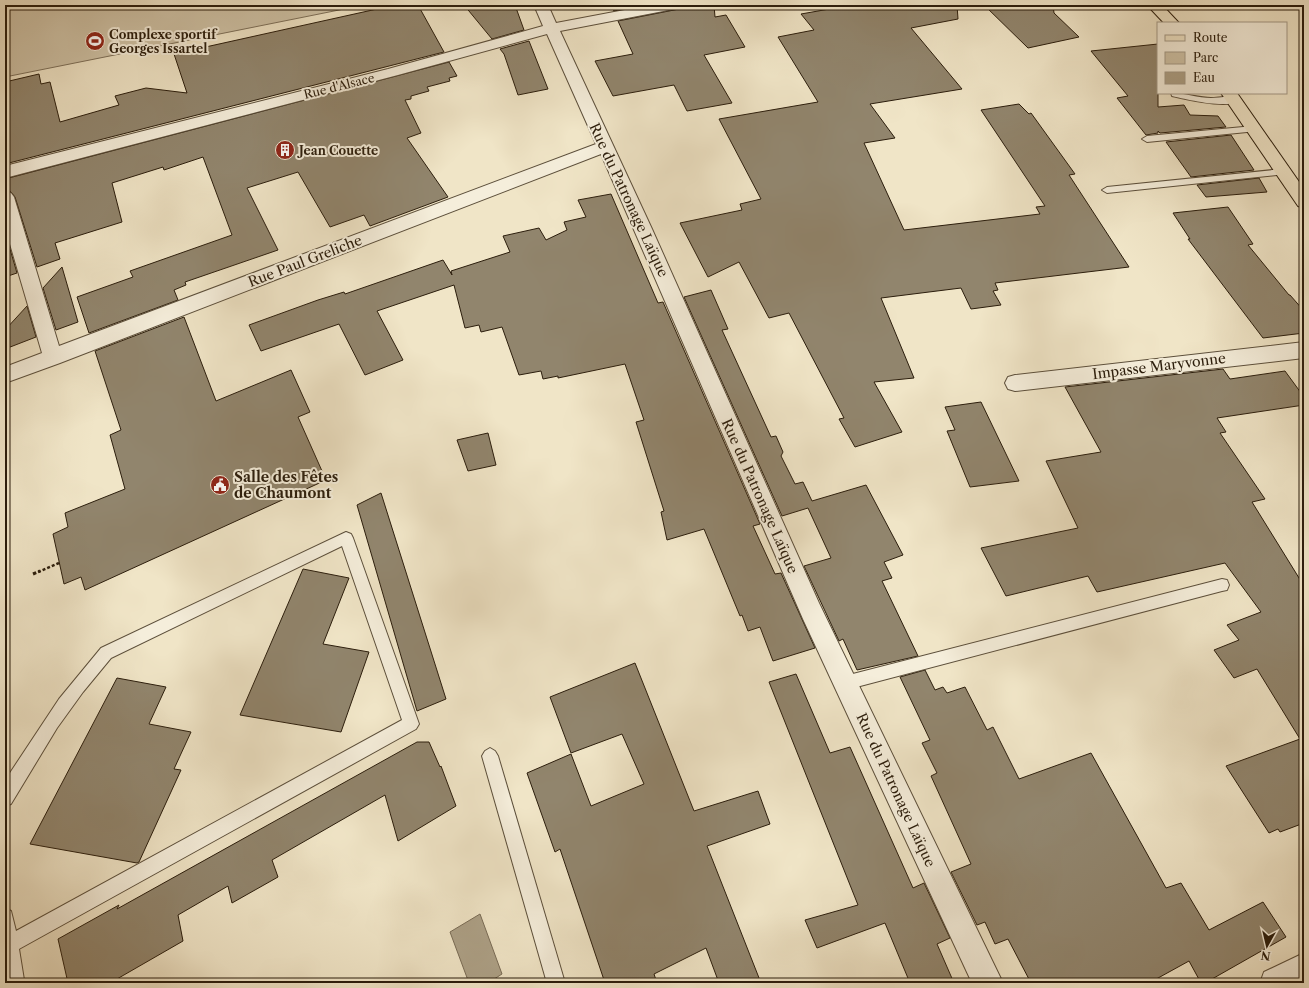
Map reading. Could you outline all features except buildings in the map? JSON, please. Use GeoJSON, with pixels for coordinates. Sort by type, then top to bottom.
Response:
{"type":"FeatureCollection","features":[{"type":"Feature","properties":{"kind":"main road"},"geometry":{"type":"LineString","coordinates":[[1154,5],[1171,22]]}},
{"type":"Feature","properties":{"kind":"main road"},"geometry":{"type":"LineString","coordinates":[[1231,97],[1304,202]]}},
{"type":"Feature","properties":{"kind":"street","name":"Rue du Patronage Laïque"},"geometry":{"type":"LineString","coordinates":[[541,5],[604,147],[643,229],[811,611],[988,983]]}},
{"type":"Feature","properties":{"kind":"street","name":"Rue d'Alsace"},"geometry":{"type":"LineString","coordinates":[[5,172],[393,72],[551,28],[674,5]]}},
{"type":"Feature","properties":{"kind":"street","name":"Rue Paul Greliche"},"geometry":{"type":"LineString","coordinates":[[5,375],[604,147]]}},
{"type":"Feature","properties":{"kind":"street"},"geometry":{"type":"LineString","coordinates":[[5,197],[53,358]]}},
{"type":"Feature","properties":{"kind":"street","name":"Impasse Maryvonne"},"geometry":{"type":"LineString","coordinates":[[1015,383],[1304,350]]}},
{"type":"Feature","properties":{"kind":"street"},"geometry":{"type":"LineString","coordinates":[[1275,983],[1304,968]]}},
{"type":"Feature","properties":{"kind":"lane"},"geometry":{"type":"LineString","coordinates":[[1175,94],[1209,101],[1231,97]]}},
{"type":"Feature","properties":{"kind":"lane"},"geometry":{"type":"LineString","coordinates":[[1147,139],[1254,130]]}},
{"type":"Feature","properties":{"kind":"lane"},"geometry":{"type":"LineString","coordinates":[[1107,190],[1283,172]]}},
{"type":"Feature","properties":{"kind":"lane"},"geometry":{"type":"LineString","coordinates":[[5,798],[28,757],[80,682],[106,653],[346,538],[411,724],[10,944]]}},
{"type":"Feature","properties":{"kind":"lane"},"geometry":{"type":"LineString","coordinates":[[845,683],[1222,585]]}},
{"type":"Feature","properties":{"kind":"lane"},"geometry":{"type":"LineString","coordinates":[[490,756],[556,983]]}},
{"type":"Feature","properties":{"kind":"lane"},"geometry":{"type":"LineString","coordinates":[[5,917],[15,980],[10,983]]}},
{"type":"Feature","properties":{"kind":"path"},"geometry":{"type":"LineString","coordinates":[[33,574],[59,563]]}},
{"type":"Feature","properties":{"kind":"green space","name":"Complexe sportif Georges Issartel"},"geometry":{"type":"Polygon","coordinates":[[[5,5],[364,5],[5,77],[5,5]]]}},
{"type":"Feature","properties":{"kind":"water"},"geometry":{"type":"Polygon","coordinates":[[[480,914],[502,974],[488,983],[469,983],[450,932],[480,914]]]}},
{"type":"Feature","properties":{"kind":"place","name":"Complexe sportif Georges Issartel"},"geometry":{"type":"Point","coordinates":[95,41]}},
{"type":"Feature","properties":{"kind":"place","name":"Jean Couette"},"geometry":{"type":"Point","coordinates":[285,150]}},
{"type":"Feature","properties":{"kind":"place","name":"Salle des Fêtes de Chaumont"},"geometry":{"type":"Point","coordinates":[220,485]}}]}
